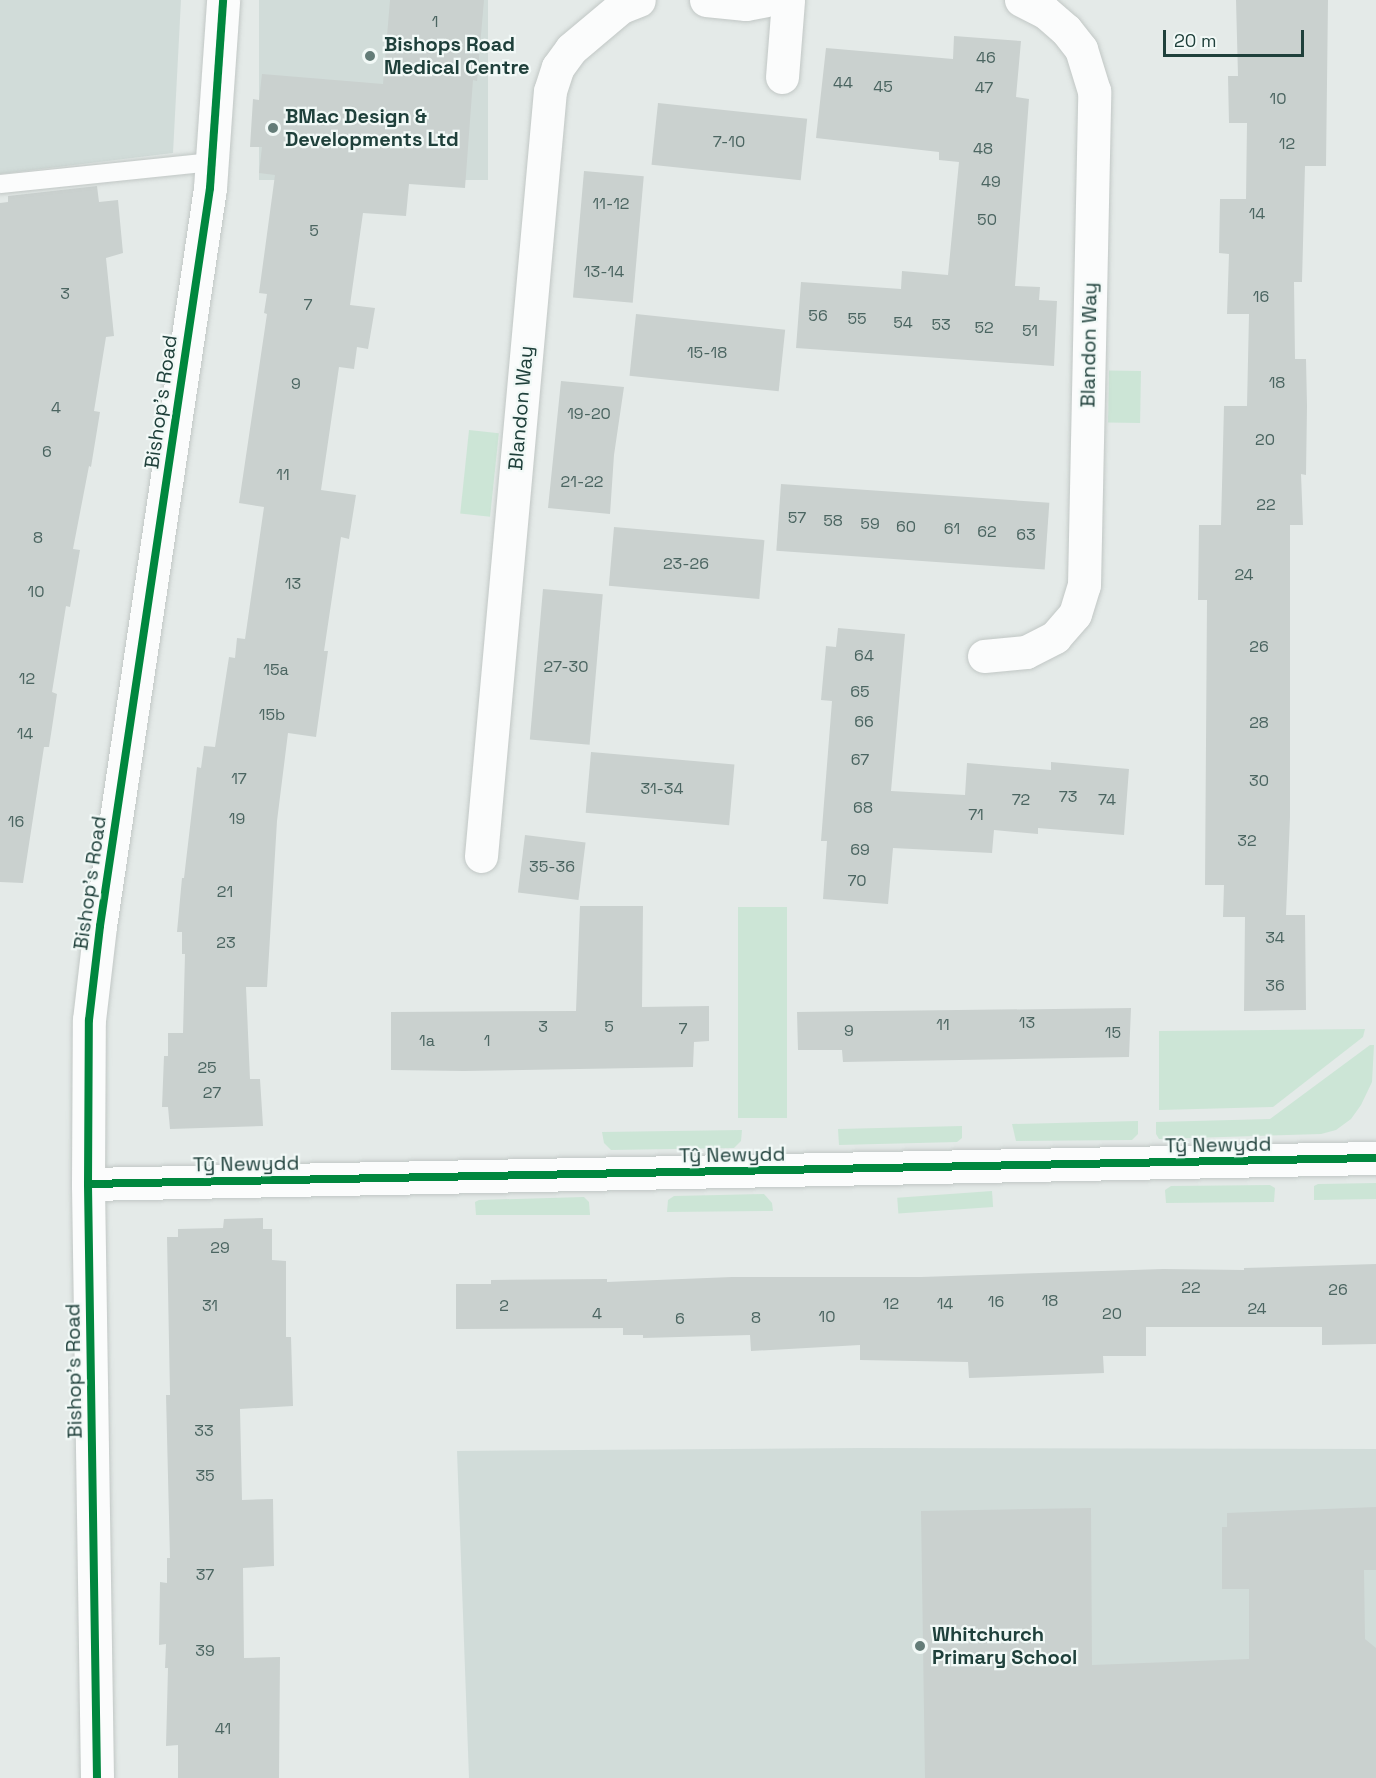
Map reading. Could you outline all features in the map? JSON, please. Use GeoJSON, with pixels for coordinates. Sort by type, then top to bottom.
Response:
{"type":"FeatureCollection","features":[{"type":"Feature","properties":{"kind":"street","name":"Bishop's Road"},"geometry":{"type":"LineString","coordinates":[[97,1778],[88,1184],[89,1020],[93,972],[213,162],[223,0]]}},
{"type":"Feature","properties":{"kind":"street","name":"Blandon Way"},"geometry":{"type":"LineString","coordinates":[[481,856],[550,91],[558,67],[571,49],[621,7],[639,0]]}},
{"type":"Feature","properties":{"kind":"street"},"geometry":{"type":"LineString","coordinates":[[706,0],[746,4],[766,0]]}},
{"type":"Feature","properties":{"kind":"street"},"geometry":{"type":"LineString","coordinates":[[782,77],[788,0]]}},
{"type":"Feature","properties":{"kind":"street","name":"Blandon Way"},"geometry":{"type":"LineString","coordinates":[[984,656],[1026,652],[1055,638],[1076,614],[1084,585],[1094,91],[1081,49],[1066,30],[1045,12],[1021,0]]}},
{"type":"Feature","properties":{"kind":"street","name":"Tŷ Newydd"},"geometry":{"type":"LineString","coordinates":[[88,1184],[1376,1158]]}},
{"type":"Feature","properties":{"kind":"lane"},"geometry":{"type":"LineString","coordinates":[[0,184],[213,162]]}},
{"type":"Feature","properties":{"kind":"shaded area"},"geometry":{"type":"Polygon","coordinates":[[[0,0],[181,0],[173,153],[0,174],[0,0]]]}},
{"type":"Feature","properties":{"kind":"shaded area"},"geometry":{"type":"Polygon","coordinates":[[[259,0],[488,0],[488,180],[259,180],[259,0]]]}},
{"type":"Feature","properties":{"kind":"shaded area","name":"Whitchurch Primary School"},"geometry":{"type":"Polygon","coordinates":[[[861,1448],[1376,1449],[1376,1778],[469,1778],[457,1451],[861,1448]]]}},
{"type":"Feature","properties":{"kind":"green space"},"geometry":{"type":"Polygon","coordinates":[[[1109,370],[1141,371],[1140,423],[1108,422],[1109,370]]]}},
{"type":"Feature","properties":{"kind":"green space"},"geometry":{"type":"Polygon","coordinates":[[[469,430],[499,433],[490,517],[460,514],[469,430]]]}},
{"type":"Feature","properties":{"kind":"green space"},"geometry":{"type":"Polygon","coordinates":[[[738,907],[787,907],[787,1118],[738,1118],[738,907]]]}},
{"type":"Feature","properties":{"kind":"green space"},"geometry":{"type":"Polygon","coordinates":[[[1365,1029],[1363,1037],[1273,1107],[1159,1110],[1159,1031],[1365,1029]]]}},
{"type":"Feature","properties":{"kind":"green space"},"geometry":{"type":"Polygon","coordinates":[[[1370,1045],[1374,1045],[1372,1082],[1351,1119],[1336,1130],[1321,1134],[1159,1139],[1156,1134],[1156,1122],[1270,1119],[1370,1045]]]}},
{"type":"Feature","properties":{"kind":"green space"},"geometry":{"type":"Polygon","coordinates":[[[1138,1121],[1138,1134],[1132,1140],[1016,1141],[1012,1124],[1138,1121]]]}},
{"type":"Feature","properties":{"kind":"green space"},"geometry":{"type":"Polygon","coordinates":[[[962,1126],[962,1138],[957,1142],[839,1145],[838,1129],[962,1126]]]}},
{"type":"Feature","properties":{"kind":"green space"},"geometry":{"type":"Polygon","coordinates":[[[742,1130],[741,1141],[734,1148],[611,1150],[604,1143],[602,1132],[742,1130]]]}},
{"type":"Feature","properties":{"kind":"green space"},"geometry":{"type":"Polygon","coordinates":[[[1376,1183],[1376,1199],[1314,1200],[1314,1186],[1318,1184],[1376,1183]]]}},
{"type":"Feature","properties":{"kind":"green space"},"geometry":{"type":"Polygon","coordinates":[[[1270,1185],[1275,1188],[1274,1202],[1166,1203],[1165,1190],[1171,1186],[1270,1185]]]}},
{"type":"Feature","properties":{"kind":"green space"},"geometry":{"type":"Polygon","coordinates":[[[992,1191],[993,1207],[898,1214],[897,1198],[992,1191]]]}},
{"type":"Feature","properties":{"kind":"green space"},"geometry":{"type":"Polygon","coordinates":[[[764,1194],[772,1203],[773,1211],[667,1212],[668,1200],[674,1196],[764,1194]]]}},
{"type":"Feature","properties":{"kind":"green space"},"geometry":{"type":"Polygon","coordinates":[[[584,1197],[589,1202],[590,1215],[476,1215],[475,1202],[479,1200],[584,1197]]]}},
{"type":"Feature","properties":{"kind":"building"},"geometry":{"type":"Polygon","coordinates":[[[390,0],[484,0],[477,81],[473,80],[465,188],[409,184],[406,216],[363,213],[350,305],[375,308],[368,349],[357,347],[354,369],[339,367],[321,490],[356,495],[349,539],[341,537],[324,651],[328,651],[316,737],[288,733],[277,821],[267,987],[246,987],[250,1079],[260,1079],[263,1126],[170,1129],[168,1107],[162,1107],[164,1056],[168,1056],[168,1033],[183,1033],[185,954],[182,954],[182,932],[177,932],[197,767],[201,768],[204,746],[215,747],[229,657],[235,658],[237,638],[245,639],[264,507],[239,503],[267,314],[264,313],[267,294],[259,293],[275,175],[259,173],[262,147],[250,147],[253,99],[259,100],[262,74],[383,84],[390,0]]]}},
{"type":"Feature","properties":{"kind":"building"},"geometry":{"type":"Polygon","coordinates":[[[1236,0],[1328,0],[1326,166],[1305,166],[1302,282],[1294,282],[1295,359],[1306,359],[1307,406],[1306,475],[1301,474],[1303,525],[1290,525],[1290,817],[1286,915],[1305,915],[1306,1010],[1244,1011],[1245,917],[1223,917],[1224,885],[1205,885],[1207,600],[1198,600],[1199,525],[1221,525],[1224,406],[1247,406],[1249,314],[1227,314],[1229,254],[1219,253],[1220,199],[1246,199],[1247,123],[1229,123],[1228,76],[1238,76],[1236,0]]]}},
{"type":"Feature","properties":{"kind":"building"},"geometry":{"type":"Polygon","coordinates":[[[954,36],[1021,41],[1016,97],[1029,99],[1015,286],[1040,287],[1039,300],[1057,301],[1054,366],[796,348],[801,282],[901,289],[902,271],[948,275],[959,162],[939,160],[939,152],[816,138],[826,48],[953,59],[954,36]]]}},
{"type":"Feature","properties":{"kind":"building"},"geometry":{"type":"Polygon","coordinates":[[[658,103],[807,119],[801,180],[652,165],[658,103]]]}},
{"type":"Feature","properties":{"kind":"building"},"geometry":{"type":"Polygon","coordinates":[[[584,171],[644,176],[633,303],[573,298],[584,171]]]}},
{"type":"Feature","properties":{"kind":"building"},"geometry":{"type":"Polygon","coordinates":[[[97,186],[99,202],[118,200],[123,253],[106,258],[114,336],[106,337],[94,411],[100,412],[91,467],[89,466],[73,549],[80,550],[70,607],[66,606],[52,692],[57,694],[49,747],[44,747],[23,883],[0,882],[0,203],[8,202],[8,196],[97,186]]]}},
{"type":"Feature","properties":{"kind":"building"},"geometry":{"type":"Polygon","coordinates":[[[636,314],[785,330],[779,391],[630,376],[636,314]]]}},
{"type":"Feature","properties":{"kind":"building"},"geometry":{"type":"Polygon","coordinates":[[[561,381],[624,387],[614,455],[610,514],[548,508],[561,381]]]}},
{"type":"Feature","properties":{"kind":"building"},"geometry":{"type":"Polygon","coordinates":[[[781,484],[1049,503],[1045,570],[776,551],[781,484]]]}},
{"type":"Feature","properties":{"kind":"building"},"geometry":{"type":"Polygon","coordinates":[[[614,527],[764,540],[759,599],[609,586],[614,527]]]}},
{"type":"Feature","properties":{"kind":"building"},"geometry":{"type":"Polygon","coordinates":[[[543,589],[603,594],[590,745],[530,739],[543,589]]]}},
{"type":"Feature","properties":{"kind":"building"},"geometry":{"type":"Polygon","coordinates":[[[838,628],[905,634],[891,791],[965,795],[967,763],[1051,770],[1051,762],[1129,769],[1124,835],[1038,828],[1038,834],[994,830],[992,853],[893,848],[888,904],[823,899],[827,841],[821,841],[832,701],[821,700],[826,646],[836,647],[838,628]]]}},
{"type":"Feature","properties":{"kind":"building"},"geometry":{"type":"Polygon","coordinates":[[[591,752],[734,765],[729,825],[586,813],[591,752]]]}},
{"type":"Feature","properties":{"kind":"building"},"geometry":{"type":"Polygon","coordinates":[[[525,835],[586,842],[578,900],[518,893],[525,835]]]}},
{"type":"Feature","properties":{"kind":"building"},"geometry":{"type":"Polygon","coordinates":[[[580,906],[643,906],[642,1007],[709,1006],[709,1041],[694,1042],[693,1067],[391,1070],[391,1012],[576,1011],[580,906]]]}},
{"type":"Feature","properties":{"kind":"building"},"geometry":{"type":"Polygon","coordinates":[[[1131,1008],[1129,1057],[843,1062],[842,1050],[798,1050],[797,1012],[1131,1008]]]}},
{"type":"Feature","properties":{"kind":"building"},"geometry":{"type":"Polygon","coordinates":[[[263,1218],[263,1229],[272,1229],[272,1260],[286,1261],[286,1337],[291,1337],[293,1406],[240,1409],[242,1500],[273,1499],[274,1566],[243,1568],[244,1658],[280,1657],[279,1778],[178,1778],[178,1745],[166,1746],[168,1668],[165,1668],[166,1644],[159,1645],[160,1582],[167,1583],[167,1558],[170,1558],[166,1395],[170,1395],[167,1237],[178,1237],[178,1229],[223,1228],[224,1219],[263,1218]]]}},
{"type":"Feature","properties":{"kind":"building"},"geometry":{"type":"Polygon","coordinates":[[[1376,1264],[1376,1344],[1322,1345],[1322,1327],[1146,1327],[1146,1356],[1103,1356],[1104,1373],[969,1378],[968,1362],[860,1360],[860,1345],[751,1351],[750,1335],[643,1338],[643,1335],[623,1335],[623,1328],[456,1329],[456,1284],[491,1284],[491,1280],[607,1279],[607,1282],[732,1277],[921,1277],[1163,1269],[1244,1270],[1244,1268],[1376,1264]]]}},
{"type":"Feature","properties":{"kind":"building"},"geometry":{"type":"Polygon","coordinates":[[[1376,1507],[1376,1570],[1364,1570],[1365,1639],[1376,1648],[1376,1778],[925,1778],[921,1511],[1091,1508],[1092,1665],[1249,1659],[1249,1589],[1222,1589],[1222,1527],[1227,1527],[1227,1513],[1376,1507]]]}},
{"type":"Feature","properties":{"kind":"cycle path"},"geometry":{"type":"LineString","coordinates":[[97,1778],[88,1184],[89,1020],[100,926],[210,188],[223,0]]}},
{"type":"Feature","properties":{"kind":"cycle path"},"geometry":{"type":"LineString","coordinates":[[88,1184],[1376,1158]]}},
{"type":"Feature","properties":{"kind":"place","name":"Bishops Road Medical Centre"},"geometry":{"type":"Point","coordinates":[370,56]}},
{"type":"Feature","properties":{"kind":"place","name":"BMac Design & Developments Ltd"},"geometry":{"type":"Point","coordinates":[273,128]}},
{"type":"Feature","properties":{"kind":"place","name":"Whitchurch Primary School"},"geometry":{"type":"Point","coordinates":[920,1646]}}]}
